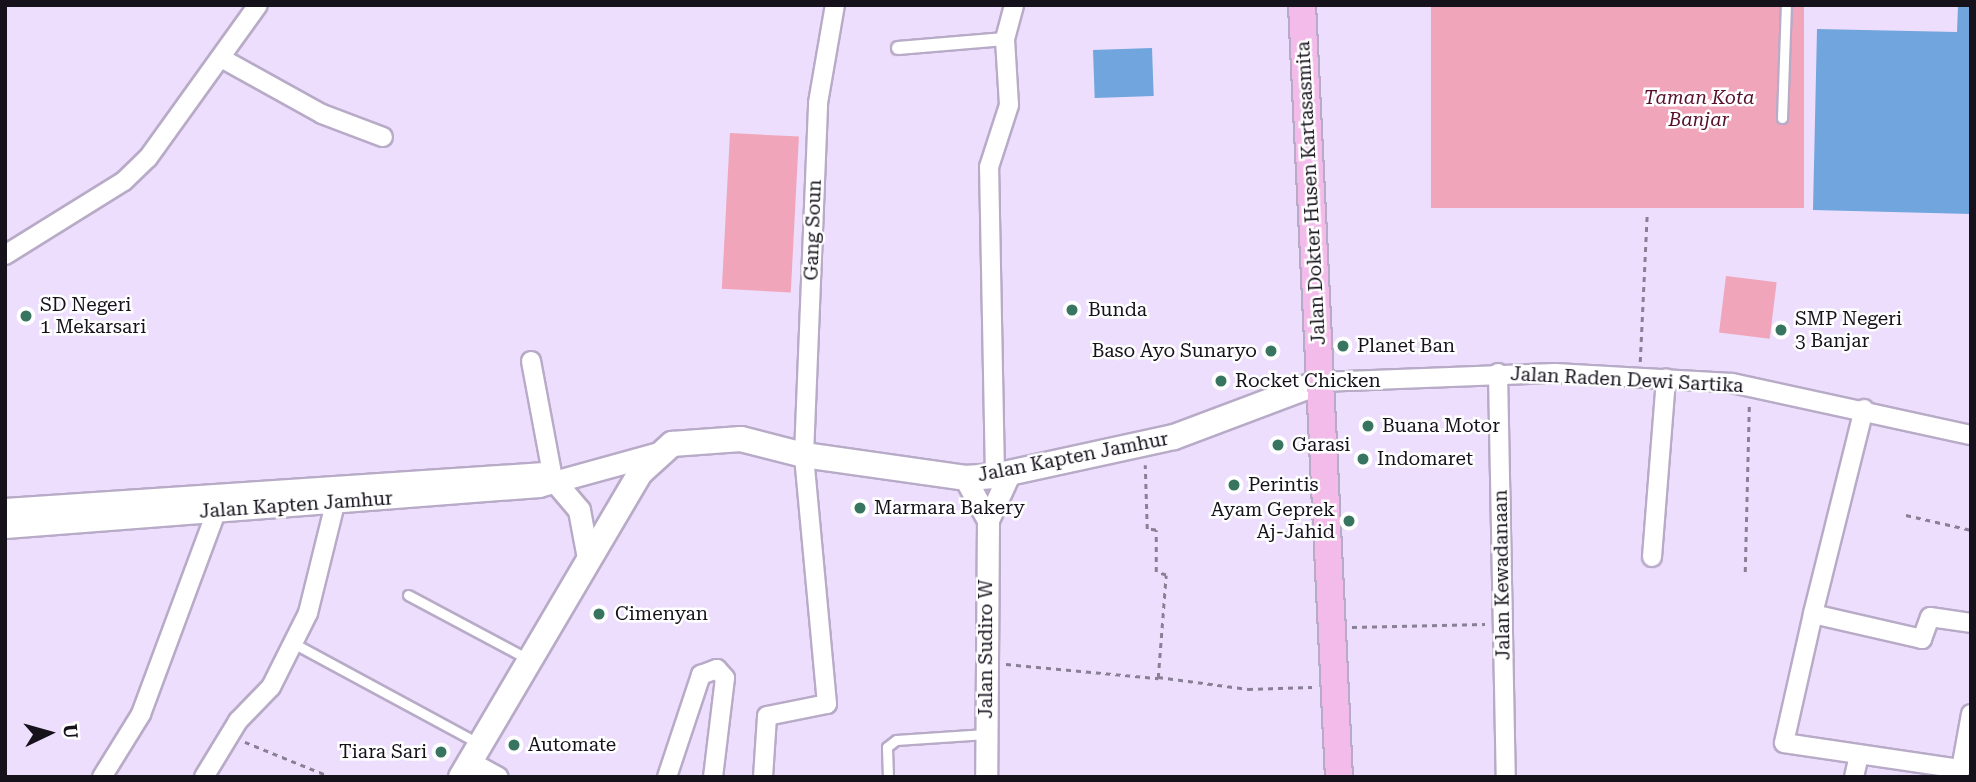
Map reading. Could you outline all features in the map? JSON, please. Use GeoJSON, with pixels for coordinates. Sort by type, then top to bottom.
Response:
{"type":"FeatureCollection","features":[{"type":"Feature","properties":{"kind":"main road","name":"Jalan Dokter Husen Kartasasmita"},"geometry":{"type":"LineString","coordinates":[[1301,5],[1339,777]]}},
{"type":"Feature","properties":{"kind":"main road","name":"Jalan Kapten Jamhur"},"geometry":{"type":"LineString","coordinates":[[648,463],[694,440],[741,439],[804,455],[965,478],[1002,474],[1144,444],[1320,382]]}},
{"type":"Feature","properties":{"kind":"main road"},"geometry":{"type":"LineString","coordinates":[[469,760],[588,558],[648,463]]}},
{"type":"Feature","properties":{"kind":"street"},"geometry":{"type":"LineString","coordinates":[[5,255],[124,181],[221,58],[258,5]]}},
{"type":"Feature","properties":{"kind":"street","name":"Gang Soun"},"geometry":{"type":"LineString","coordinates":[[763,777],[767,716],[827,704],[804,455],[818,103],[835,5]]}},
{"type":"Feature","properties":{"kind":"street"},"geometry":{"type":"LineString","coordinates":[[988,520],[1002,474],[989,167],[1009,105],[1005,39],[1014,5]]}},
{"type":"Feature","properties":{"kind":"street"},"geometry":{"type":"LineString","coordinates":[[898,48],[1005,39]]}},
{"type":"Feature","properties":{"kind":"street"},"geometry":{"type":"LineString","coordinates":[[221,58],[322,114],[383,137]]}},
{"type":"Feature","properties":{"kind":"street"},"geometry":{"type":"LineString","coordinates":[[531,361],[552,476],[579,510],[588,558]]}},
{"type":"Feature","properties":{"kind":"street","name":"Jalan Raden Dewi Sartika"},"geometry":{"type":"LineString","coordinates":[[1320,382],[1497,373],[1666,379],[1750,386],[1864,409],[1971,435]]}},
{"type":"Feature","properties":{"kind":"street","name":"Jalan Kewadanaan"},"geometry":{"type":"LineString","coordinates":[[1497,373],[1506,777]]}},
{"type":"Feature","properties":{"kind":"street"},"geometry":{"type":"LineString","coordinates":[[1652,556],[1666,379]]}},
{"type":"Feature","properties":{"kind":"street"},"geometry":{"type":"LineString","coordinates":[[1864,409],[1784,743],[1963,769],[1970,720]]}},
{"type":"Feature","properties":{"kind":"street","name":"Jalan Kapten Jamhur"},"geometry":{"type":"LineString","coordinates":[[5,527],[102,510],[584,475],[648,463]]}},
{"type":"Feature","properties":{"kind":"street","name":"Jalan Kapten Jamhur"},"geometry":{"type":"LineString","coordinates":[[5,509],[216,512],[335,504],[552,476]]}},
{"type":"Feature","properties":{"kind":"street"},"geometry":{"type":"LineString","coordinates":[[965,478],[988,520]]}},
{"type":"Feature","properties":{"kind":"street"},"geometry":{"type":"LineString","coordinates":[[204,777],[229,735],[271,687],[308,613],[335,504]]}},
{"type":"Feature","properties":{"kind":"street"},"geometry":{"type":"LineString","coordinates":[[102,777],[141,714],[216,512]]}},
{"type":"Feature","properties":{"kind":"street","name":"Jalan Sudiro W"},"geometry":{"type":"LineString","coordinates":[[986,777],[988,520]]}},
{"type":"Feature","properties":{"kind":"street"},"geometry":{"type":"LineString","coordinates":[[1813,614],[1922,639],[1930,617],[1971,623]]}},
{"type":"Feature","properties":{"kind":"street"},"geometry":{"type":"LineString","coordinates":[[670,776],[701,675],[717,669],[725,678],[713,777]]}},
{"type":"Feature","properties":{"kind":"street"},"geometry":{"type":"LineString","coordinates":[[1854,777],[1859,755]]}},
{"type":"Feature","properties":{"kind":"street"},"geometry":{"type":"LineString","coordinates":[[469,760],[499,777]]}},
{"type":"Feature","properties":{"kind":"lane"},"geometry":{"type":"LineString","coordinates":[[1782,118],[1786,5]]}},
{"type":"Feature","properties":{"kind":"lane"},"geometry":{"type":"LineString","coordinates":[[408,596],[528,659]]}},
{"type":"Feature","properties":{"kind":"lane"},"geometry":{"type":"LineString","coordinates":[[293,643],[469,760]]}},
{"type":"Feature","properties":{"kind":"lane"},"geometry":{"type":"LineString","coordinates":[[888,777],[887,747],[896,740],[986,734]]}},
{"type":"Feature","properties":{"kind":"path"},"geometry":{"type":"LineString","coordinates":[[1639,378],[1647,212]]}},
{"type":"Feature","properties":{"kind":"path"},"geometry":{"type":"LineString","coordinates":[[1745,572],[1750,386]]}},
{"type":"Feature","properties":{"kind":"path"},"geometry":{"type":"LineString","coordinates":[[1144,444],[1147,529],[1156,530],[1156,572],[1166,575],[1158,677]]}},
{"type":"Feature","properties":{"kind":"path"},"geometry":{"type":"LineString","coordinates":[[1906,515],[1971,530]]}},
{"type":"Feature","properties":{"kind":"path"},"geometry":{"type":"LineString","coordinates":[[1331,627],[1503,624]]}},
{"type":"Feature","properties":{"kind":"path"},"geometry":{"type":"LineString","coordinates":[[985,662],[1158,677],[1248,689],[1335,686]]}},
{"type":"Feature","properties":{"kind":"path"},"geometry":{"type":"LineString","coordinates":[[229,735],[331,777]]}},
{"type":"Feature","properties":{"kind":"green space","name":"Taman Kota Banjar"},"geometry":{"type":"Polygon","coordinates":[[[1431,5],[1804,5],[1804,208],[1431,208],[1431,5]]]}},
{"type":"Feature","properties":{"kind":"green space"},"geometry":{"type":"Polygon","coordinates":[[[730,133],[799,137],[791,292],[722,289],[730,133]]]}},
{"type":"Feature","properties":{"kind":"green space"},"geometry":{"type":"Polygon","coordinates":[[[1726,276],[1777,282],[1770,339],[1719,333],[1726,276]]]}},
{"type":"Feature","properties":{"kind":"water"},"geometry":{"type":"Polygon","coordinates":[[[1958,5],[1971,5],[1971,214],[1813,210],[1817,29],[1957,32],[1958,5]]]}},
{"type":"Feature","properties":{"kind":"water"},"geometry":{"type":"Polygon","coordinates":[[[1152,48],[1154,96],[1095,98],[1093,50],[1152,48]]]}},
{"type":"Feature","properties":{"kind":"place","name":"Bunda"},"geometry":{"type":"Point","coordinates":[1072,310]}},
{"type":"Feature","properties":{"kind":"place","name":"SD Negeri 1 Mekarsari"},"geometry":{"type":"Point","coordinates":[26,316]}},
{"type":"Feature","properties":{"kind":"place","name":"SMP Negeri 3 Banjar"},"geometry":{"type":"Point","coordinates":[1781,330]}},
{"type":"Feature","properties":{"kind":"place","name":"Planet Ban"},"geometry":{"type":"Point","coordinates":[1343,346]}},
{"type":"Feature","properties":{"kind":"place","name":"Baso Ayo Sunaryo"},"geometry":{"type":"Point","coordinates":[1271,351]}},
{"type":"Feature","properties":{"kind":"place","name":"Rocket Chicken"},"geometry":{"type":"Point","coordinates":[1221,381]}},
{"type":"Feature","properties":{"kind":"place","name":"Buana Motor"},"geometry":{"type":"Point","coordinates":[1368,426]}},
{"type":"Feature","properties":{"kind":"place","name":"Garasi"},"geometry":{"type":"Point","coordinates":[1278,445]}},
{"type":"Feature","properties":{"kind":"place","name":"Indomaret"},"geometry":{"type":"Point","coordinates":[1363,459]}},
{"type":"Feature","properties":{"kind":"place","name":"Perintis"},"geometry":{"type":"Point","coordinates":[1234,485]}},
{"type":"Feature","properties":{"kind":"place","name":"Marmara Bakery"},"geometry":{"type":"Point","coordinates":[860,508]}},
{"type":"Feature","properties":{"kind":"place","name":"Ayam Geprek Aj-Jahid"},"geometry":{"type":"Point","coordinates":[1349,521]}},
{"type":"Feature","properties":{"kind":"place","name":"Cimenyan"},"geometry":{"type":"Point","coordinates":[599,614]}},
{"type":"Feature","properties":{"kind":"place","name":"Automate"},"geometry":{"type":"Point","coordinates":[514,745]}},
{"type":"Feature","properties":{"kind":"place","name":"Tiara Sari"},"geometry":{"type":"Point","coordinates":[441,752]}}]}
